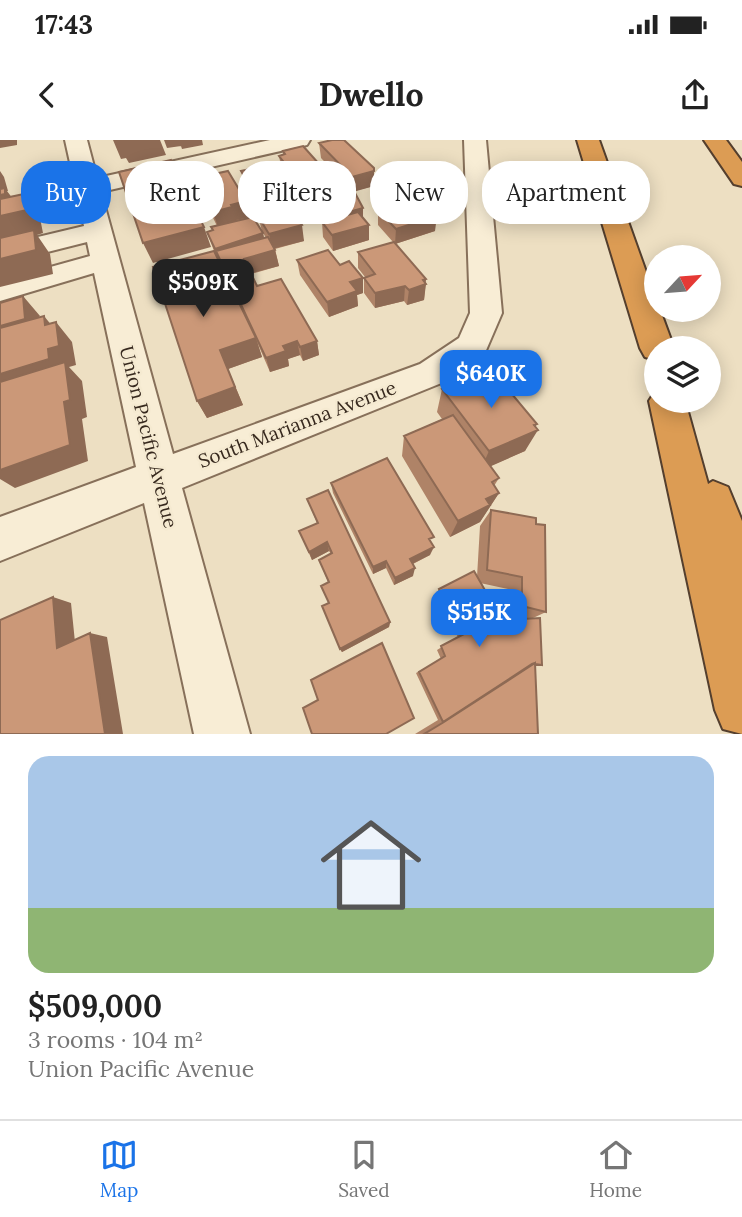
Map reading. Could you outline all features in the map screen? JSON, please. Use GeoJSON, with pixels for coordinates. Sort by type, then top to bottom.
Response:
{"type":"FeatureCollection","features":[{"type":"Feature","properties":{"kind":"highway"},"geometry":{"type":"LineString","coordinates":[[588,140],[644,311]]}},
{"type":"Feature","properties":{"kind":"highway"},"geometry":{"type":"LineString","coordinates":[[715,140],[742,170]]}},
{"type":"Feature","properties":{"kind":"highway"},"geometry":{"type":"LineString","coordinates":[[715,140],[742,179]]}},
{"type":"Feature","properties":{"kind":"highway"},"geometry":{"type":"LineString","coordinates":[[670,413],[742,710]]}},
{"type":"Feature","properties":{"kind":"highway"},"geometry":{"type":"LineString","coordinates":[[680,413],[742,582]]}},
{"type":"Feature","properties":{"kind":"street","name":"Union Pacific Avenue"},"geometry":{"type":"LineString","coordinates":[[76,140],[81,161]]}},
{"type":"Feature","properties":{"kind":"street"},"geometry":{"type":"LineString","coordinates":[[111,183],[299,140]]}},
{"type":"Feature","properties":{"kind":"street","name":"South Marianna Avenue"},"geometry":{"type":"LineString","coordinates":[[0,539],[432,373],[472,346],[486,313],[475,140]]}},
{"type":"Feature","properties":{"kind":"street","name":"Union Pacific Avenue"},"geometry":{"type":"LineString","coordinates":[[95,224],[222,734]]}},
{"type":"Feature","properties":{"kind":"street"},"geometry":{"type":"LineString","coordinates":[[0,255],[97,231]]}},
{"type":"Feature","properties":{"kind":"street"},"geometry":{"type":"LineString","coordinates":[[0,291],[105,261]]}},
{"type":"Feature","properties":{"kind":"building"},"geometry":{"type":"Polygon","coordinates":[[[344,140],[370,164],[370,172],[356,176],[356,161],[336,161],[319,143],[344,140]]]}},
{"type":"Feature","properties":{"kind":"building"},"geometry":{"type":"Polygon","coordinates":[[[303,146],[316,161],[283,161],[279,156],[285,154],[283,151],[303,146]]]}},
{"type":"Feature","properties":{"kind":"building"},"geometry":{"type":"Polygon","coordinates":[[[125,171],[125,190],[119,172],[125,171]]]}},
{"type":"Feature","properties":{"kind":"building"},"geometry":{"type":"Polygon","coordinates":[[[228,171],[238,188],[238,203],[224,209],[224,172],[228,171]]]}},
{"type":"Feature","properties":{"kind":"building"},"geometry":{"type":"Polygon","coordinates":[[[21,195],[21,211],[0,216],[0,199],[21,195]]]}},
{"type":"Feature","properties":{"kind":"building"},"geometry":{"type":"Polygon","coordinates":[[[356,195],[363,208],[356,210],[356,195]]]}},
{"type":"Feature","properties":{"kind":"building"},"geometry":{"type":"Polygon","coordinates":[[[356,213],[369,225],[332,235],[324,224],[356,224],[356,213]]]}},
{"type":"Feature","properties":{"kind":"building"},"geometry":{"type":"Polygon","coordinates":[[[238,221],[238,224],[257,224],[263,233],[215,249],[207,232],[213,230],[211,227],[238,221]]]}},
{"type":"Feature","properties":{"kind":"building"},"geometry":{"type":"Polygon","coordinates":[[[137,224],[203,224],[204,227],[143,243],[137,224]]]}},
{"type":"Feature","properties":{"kind":"building"},"geometry":{"type":"Polygon","coordinates":[[[263,224],[302,225],[269,234],[263,224]]]}},
{"type":"Feature","properties":{"kind":"building"},"geometry":{"type":"Polygon","coordinates":[[[391,224],[412,224],[396,229],[391,224]]]}},
{"type":"Feature","properties":{"kind":"building"},"geometry":{"type":"Polygon","coordinates":[[[34,230],[36,250],[0,259],[0,238],[34,230]]]}},
{"type":"Feature","properties":{"kind":"building"},"geometry":{"type":"Polygon","coordinates":[[[268,237],[275,250],[244,259],[257,286],[281,279],[317,341],[300,347],[297,341],[283,346],[286,351],[266,358],[216,251],[268,237]]]}},
{"type":"Feature","properties":{"kind":"building"},"geometry":{"type":"Polygon","coordinates":[[[394,242],[426,279],[423,280],[426,284],[409,290],[405,286],[375,293],[364,278],[375,274],[358,252],[394,242]]]}},
{"type":"Feature","properties":{"kind":"building"},"geometry":{"type":"Polygon","coordinates":[[[328,250],[340,265],[349,261],[363,278],[350,282],[357,291],[327,302],[297,260],[328,250]]]}},
{"type":"Feature","properties":{"kind":"building"},"geometry":{"type":"Polygon","coordinates":[[[214,251],[256,338],[220,350],[235,387],[197,401],[153,267],[214,251]]]}},
{"type":"Feature","properties":{"kind":"building"},"geometry":{"type":"Polygon","coordinates":[[[23,296],[25,319],[0,326],[0,303],[23,296]]]}},
{"type":"Feature","properties":{"kind":"building"},"geometry":{"type":"Polygon","coordinates":[[[44,316],[45,325],[56,322],[59,346],[48,349],[49,359],[0,374],[0,328],[44,316]]]}},
{"type":"Feature","properties":{"kind":"building"},"geometry":{"type":"Polygon","coordinates":[[[65,362],[70,400],[64,402],[70,445],[0,470],[0,382],[65,362]]]}},
{"type":"Feature","properties":{"kind":"building"},"geometry":{"type":"Polygon","coordinates":[[[491,369],[537,424],[534,425],[538,430],[489,451],[442,389],[491,369]]]}},
{"type":"Feature","properties":{"kind":"building"},"geometry":{"type":"Polygon","coordinates":[[[453,415],[499,478],[492,482],[499,493],[486,499],[490,505],[458,521],[404,436],[453,415]]]}},
{"type":"Feature","properties":{"kind":"building"},"geometry":{"type":"Polygon","coordinates":[[[387,458],[434,537],[429,539],[434,547],[410,559],[415,568],[395,578],[386,561],[373,567],[331,483],[387,458]]]}},
{"type":"Feature","properties":{"kind":"building"},"geometry":{"type":"Polygon","coordinates":[[[328,490],[390,622],[340,649],[322,606],[329,603],[321,586],[329,582],[319,560],[332,553],[327,542],[309,552],[299,531],[318,523],[307,499],[328,490]]]}},
{"type":"Feature","properties":{"kind":"building"},"geometry":{"type":"Polygon","coordinates":[[[491,510],[536,518],[536,524],[545,525],[546,612],[522,606],[522,577],[487,570],[491,510]]]}},
{"type":"Feature","properties":{"kind":"building"},"geometry":{"type":"Polygon","coordinates":[[[474,571],[502,620],[540,618],[542,665],[532,664],[443,722],[419,672],[445,656],[441,646],[464,634],[439,589],[474,571]]]}},
{"type":"Feature","properties":{"kind":"building"},"geometry":{"type":"Polygon","coordinates":[[[53,597],[57,648],[90,633],[105,734],[0,734],[0,620],[53,597]]]}},
{"type":"Feature","properties":{"kind":"building"},"geometry":{"type":"Polygon","coordinates":[[[382,643],[414,718],[386,734],[312,734],[303,708],[318,700],[311,680],[382,643]]]}},
{"type":"Feature","properties":{"kind":"building"},"geometry":{"type":"Polygon","coordinates":[[[535,663],[538,734],[424,734],[444,722],[535,663]]]}}]}
